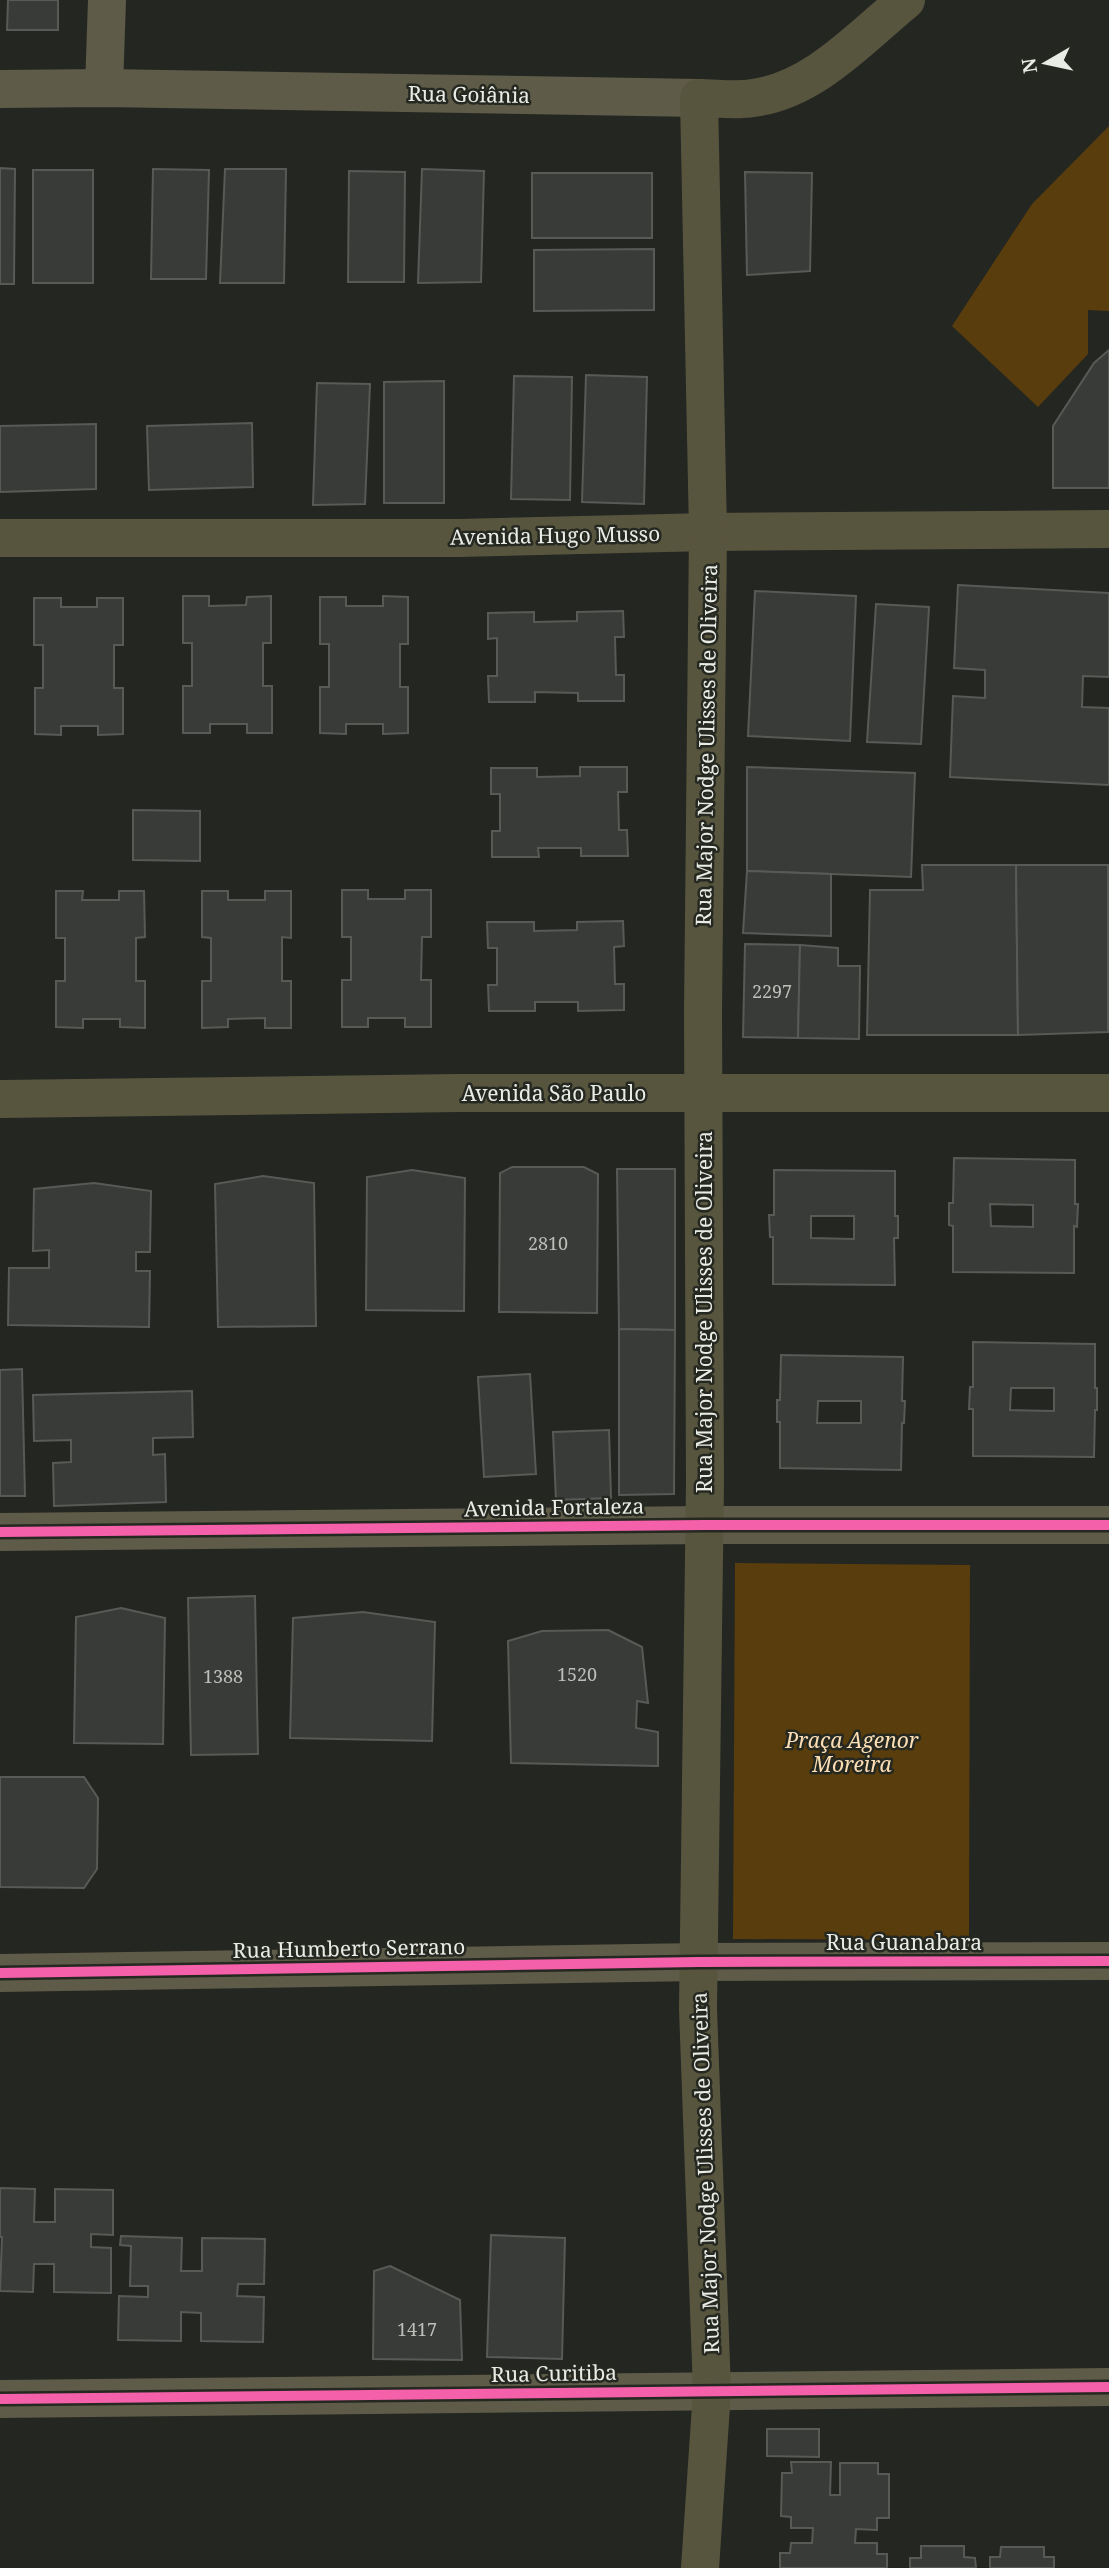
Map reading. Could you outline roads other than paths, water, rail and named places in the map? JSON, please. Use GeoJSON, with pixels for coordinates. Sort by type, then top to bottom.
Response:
{"type":"FeatureCollection","features":[{"type":"Feature","properties":{"kind":"main road","name":"Rua Goiânia"},"geometry":{"type":"LineString","coordinates":[[699,98],[752,99],[793,88],[828,66],[906,0]]}},
{"type":"Feature","properties":{"kind":"main road","name":"Rua Major Nodge Ulisses de Oliveira"},"geometry":{"type":"LineString","coordinates":[[699,98],[708,532],[704,1525],[698,2009],[712,2391],[700,2568]]}},
{"type":"Feature","properties":{"kind":"main road","name":"Avenida Hugo Musso"},"geometry":{"type":"LineString","coordinates":[[0,538],[459,538],[708,532],[1109,530]]}},
{"type":"Feature","properties":{"kind":"main road","name":"Avenida São Paulo"},"geometry":{"type":"LineString","coordinates":[[0,1098],[459,1093],[1109,1093]]}},
{"type":"Feature","properties":{"kind":"street"},"geometry":{"type":"LineString","coordinates":[[104,88],[107,0]]}},
{"type":"Feature","properties":{"kind":"street","name":"Rua Goiânia"},"geometry":{"type":"LineString","coordinates":[[0,89],[104,88],[699,98]]}},
{"type":"Feature","properties":{"kind":"street","name":"Avenida Fortaleza"},"geometry":{"type":"LineString","coordinates":[[0,1532],[704,1525],[1109,1525]]}},
{"type":"Feature","properties":{"kind":"street","name":"Rua Guanabara"},"geometry":{"type":"LineString","coordinates":[[699,1962],[1109,1961]]}},
{"type":"Feature","properties":{"kind":"street","name":"Rua Humberto Serrano"},"geometry":{"type":"LineString","coordinates":[[0,1973],[699,1962]]}},
{"type":"Feature","properties":{"kind":"street","name":"Rua Curitiba"},"geometry":{"type":"LineString","coordinates":[[0,2399],[1109,2387]]}},
{"type":"Feature","properties":{"kind":"park label","name":"Praça Agenor Moreira"},"geometry":{"type":"Point","coordinates":[852,1752]}}]}
